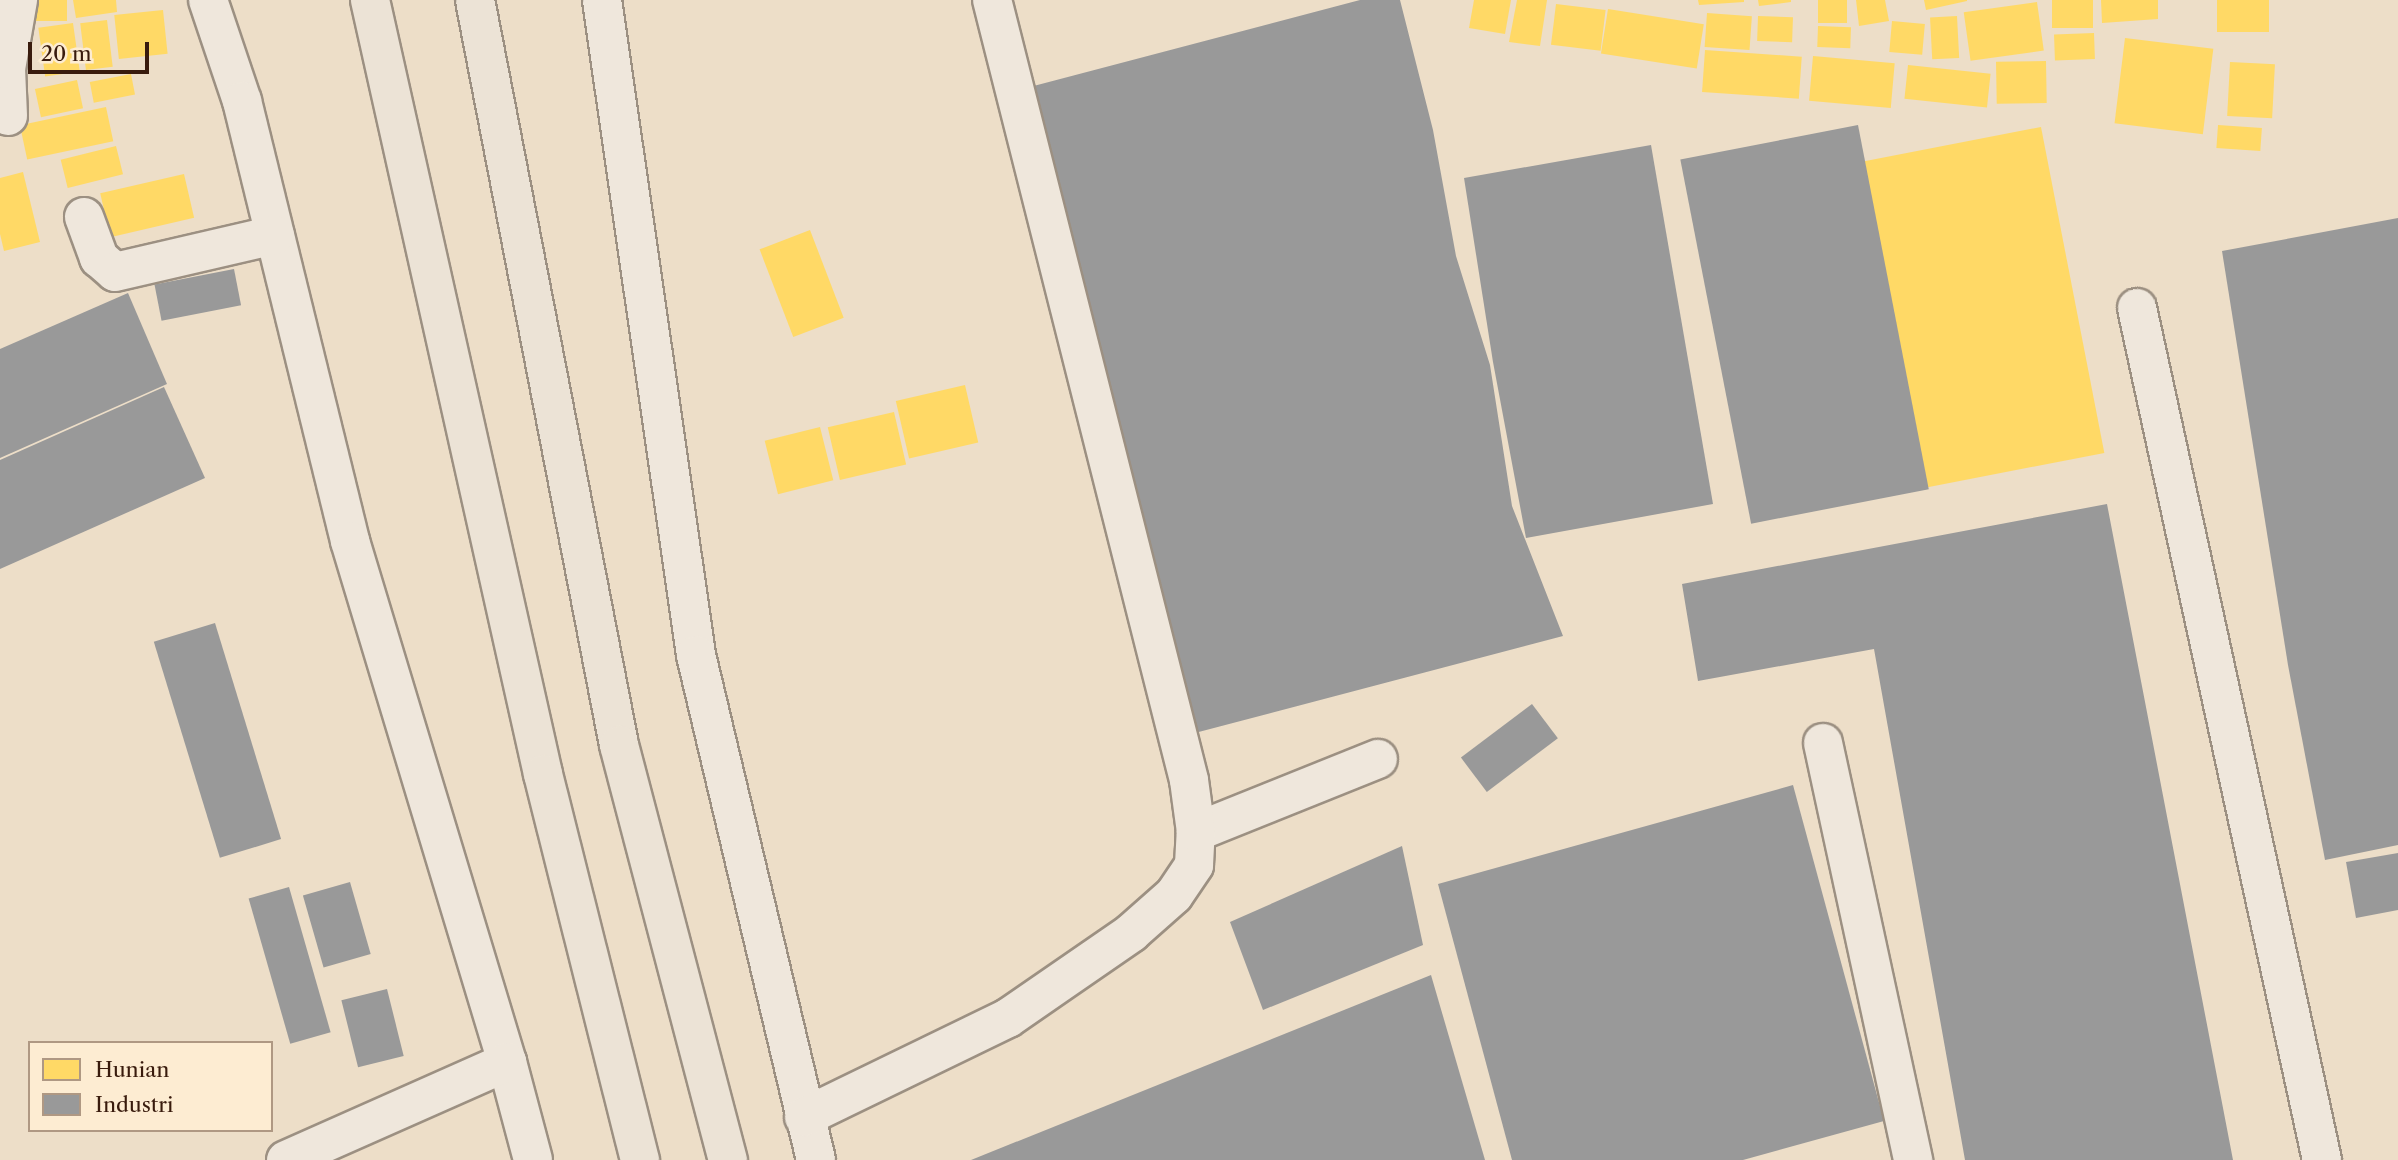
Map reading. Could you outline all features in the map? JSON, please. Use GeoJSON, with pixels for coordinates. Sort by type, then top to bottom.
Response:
{"type":"FeatureCollection","features":[{"type":"Feature","properties":{"kind":"highway"},"geometry":{"type":"LineString","coordinates":[[370,0],[542,774],[640,1160]]}},
{"type":"Feature","properties":{"kind":"highway"},"geometry":{"type":"LineString","coordinates":[[475,0],[619,745],[729,1160]]}},
{"type":"Feature","properties":{"kind":"street"},"geometry":{"type":"LineString","coordinates":[[8,116],[6,69],[18,0]]}},
{"type":"Feature","properties":{"kind":"street"},"geometry":{"type":"LineString","coordinates":[[208,0],[242,100],[350,541],[507,1062],[533,1160]]}},
{"type":"Feature","properties":{"kind":"street"},"geometry":{"type":"LineString","coordinates":[[602,0],[696,655],[816,1160]]}},
{"type":"Feature","properties":{"kind":"street"},"geometry":{"type":"LineString","coordinates":[[804,1116],[1008,1018],[1131,933],[1174,895],[1194,865],[1196,832],[1189,780],[992,0]]}},
{"type":"Feature","properties":{"kind":"street"},"geometry":{"type":"LineString","coordinates":[[84,217],[99,257],[115,272],[275,235]]}},
{"type":"Feature","properties":{"kind":"street"},"geometry":{"type":"LineString","coordinates":[[2137,307],[2322,1160]]}},
{"type":"Feature","properties":{"kind":"street"},"geometry":{"type":"LineString","coordinates":[[1823,743],[1913,1160]]}},
{"type":"Feature","properties":{"kind":"street"},"geometry":{"type":"LineString","coordinates":[[1196,832],[1378,759]]}},
{"type":"Feature","properties":{"kind":"street"},"geometry":{"type":"LineString","coordinates":[[286,1160],[507,1062]]}},
{"type":"Feature","properties":{"kind":"building: Hunian"},"geometry":{"type":"Polygon","coordinates":[[[33,0],[67,0],[67,21],[33,21],[33,0]]]}},
{"type":"Feature","properties":{"kind":"building: Hunian"},"geometry":{"type":"Polygon","coordinates":[[[73,0],[116,0],[117,12],[76,18],[73,0]]]}},
{"type":"Feature","properties":{"kind":"building: Hunian"},"geometry":{"type":"Polygon","coordinates":[[[1474,0],[1511,0],[1505,34],[1469,28],[1474,0]]]}},
{"type":"Feature","properties":{"kind":"building: Hunian"},"geometry":{"type":"Polygon","coordinates":[[[1517,0],[1547,0],[1540,46],[1509,42],[1517,0]]]}},
{"type":"Feature","properties":{"kind":"building: Hunian"},"geometry":{"type":"Polygon","coordinates":[[[1698,0],[1744,0],[1744,2],[1699,5],[1698,0]]]}},
{"type":"Feature","properties":{"kind":"building: Hunian"},"geometry":{"type":"Polygon","coordinates":[[[1758,0],[1791,0],[1791,2],[1759,6],[1758,0]]]}},
{"type":"Feature","properties":{"kind":"building: Hunian"},"geometry":{"type":"Polygon","coordinates":[[[1818,0],[1847,0],[1847,23],[1818,23],[1818,0]]]}},
{"type":"Feature","properties":{"kind":"building: Hunian"},"geometry":{"type":"Polygon","coordinates":[[[1856,0],[1885,0],[1889,21],[1859,26],[1856,0]]]}},
{"type":"Feature","properties":{"kind":"building: Hunian"},"geometry":{"type":"Polygon","coordinates":[[[1924,0],[1967,0],[1967,1],[1926,10],[1924,0]]]}},
{"type":"Feature","properties":{"kind":"building: Hunian"},"geometry":{"type":"Polygon","coordinates":[[[2052,0],[2093,0],[2093,28],[2052,28],[2052,0]]]}},
{"type":"Feature","properties":{"kind":"building: Hunian"},"geometry":{"type":"Polygon","coordinates":[[[2101,0],[2158,0],[2158,19],[2102,23],[2101,0]]]}},
{"type":"Feature","properties":{"kind":"building: Hunian"},"geometry":{"type":"Polygon","coordinates":[[[2217,0],[2269,0],[2269,32],[2217,32],[2217,0]]]}},
{"type":"Feature","properties":{"kind":"building: Hunian"},"geometry":{"type":"Polygon","coordinates":[[[2037,2],[2044,51],[1971,61],[1964,12],[2037,2]]]}},
{"type":"Feature","properties":{"kind":"building: Hunian"},"geometry":{"type":"Polygon","coordinates":[[[1556,4],[1606,10],[1601,51],[1551,45],[1556,4]]]}},
{"type":"Feature","properties":{"kind":"building: Hunian"},"geometry":{"type":"Polygon","coordinates":[[[1608,9],[1704,24],[1697,69],[1601,53],[1608,9]]]}},
{"type":"Feature","properties":{"kind":"building: Hunian"},"geometry":{"type":"Polygon","coordinates":[[[163,10],[168,54],[119,59],[114,15],[163,10]]]}},
{"type":"Feature","properties":{"kind":"building: Hunian"},"geometry":{"type":"Polygon","coordinates":[[[1707,13],[1752,16],[1750,50],[1705,47],[1707,13]]]}},
{"type":"Feature","properties":{"kind":"building: Hunian"},"geometry":{"type":"Polygon","coordinates":[[[1758,16],[1793,17],[1792,42],[1757,41],[1758,16]]]}},
{"type":"Feature","properties":{"kind":"building: Hunian"},"geometry":{"type":"Polygon","coordinates":[[[1957,16],[1959,58],[1932,59],[1930,17],[1957,16]]]}},
{"type":"Feature","properties":{"kind":"building: Hunian"},"geometry":{"type":"Polygon","coordinates":[[[107,20],[113,67],[86,70],[80,23],[107,20]]]}},
{"type":"Feature","properties":{"kind":"building: Hunian"},"geometry":{"type":"Polygon","coordinates":[[[1892,21],[1925,24],[1922,55],[1889,52],[1892,21]]]}},
{"type":"Feature","properties":{"kind":"building: Hunian"},"geometry":{"type":"Polygon","coordinates":[[[73,23],[80,72],[45,76],[38,28],[73,23]]]}},
{"type":"Feature","properties":{"kind":"building: Hunian"},"geometry":{"type":"Polygon","coordinates":[[[1818,26],[1851,27],[1850,48],[1817,47],[1818,26]]]}},
{"type":"Feature","properties":{"kind":"building: Hunian"},"geometry":{"type":"Polygon","coordinates":[[[2094,33],[2095,59],[2055,60],[2054,34],[2094,33]]]}},
{"type":"Feature","properties":{"kind":"building: Hunian"},"geometry":{"type":"Polygon","coordinates":[[[2125,38],[2213,49],[2203,134],[2115,123],[2125,38]]]}},
{"type":"Feature","properties":{"kind":"building: Hunian"},"geometry":{"type":"Polygon","coordinates":[[[1705,50],[1802,57],[1799,99],[1702,92],[1705,50]]]}},
{"type":"Feature","properties":{"kind":"building: Hunian"},"geometry":{"type":"Polygon","coordinates":[[[1813,56],[1895,63],[1891,108],[1809,101],[1813,56]]]}},
{"type":"Feature","properties":{"kind":"building: Hunian"},"geometry":{"type":"Polygon","coordinates":[[[2046,61],[2047,103],[1997,104],[1996,62],[2046,61]]]}},
{"type":"Feature","properties":{"kind":"building: Hunian"},"geometry":{"type":"Polygon","coordinates":[[[2230,62],[2275,64],[2272,118],[2227,116],[2230,62]]]}},
{"type":"Feature","properties":{"kind":"building: Hunian"},"geometry":{"type":"Polygon","coordinates":[[[1908,65],[1991,74],[1987,107],[1904,99],[1908,65]]]}},
{"type":"Feature","properties":{"kind":"building: Hunian"},"geometry":{"type":"Polygon","coordinates":[[[131,74],[135,95],[94,103],[90,82],[131,74]]]}},
{"type":"Feature","properties":{"kind":"building: Hunian"},"geometry":{"type":"Polygon","coordinates":[[[77,80],[83,108],[41,117],[35,89],[77,80]]]}},
{"type":"Feature","properties":{"kind":"building: Hunian"},"geometry":{"type":"Polygon","coordinates":[[[106,107],[113,141],[27,160],[20,125],[106,107]]]}},
{"type":"Feature","properties":{"kind":"building: Hunian"},"geometry":{"type":"Polygon","coordinates":[[[2218,125],[2262,128],[2260,151],[2216,148],[2218,125]]]}},
{"type":"Feature","properties":{"kind":"building: Hunian"},"geometry":{"type":"Polygon","coordinates":[[[2041,127],[2104,453],[1928,487],[1864,161],[2041,127]]]}},
{"type":"Feature","properties":{"kind":"building: Hunian"},"geometry":{"type":"Polygon","coordinates":[[[116,146],[123,174],[68,188],[61,160],[116,146]]]}},
{"type":"Feature","properties":{"kind":"building: Hunian"},"geometry":{"type":"Polygon","coordinates":[[[23,172],[40,242],[4,251],[0,234],[0,178],[23,172]]]}},
{"type":"Feature","properties":{"kind":"building: Hunian"},"geometry":{"type":"Polygon","coordinates":[[[184,174],[194,218],[110,237],[100,193],[184,174]]]}},
{"type":"Feature","properties":{"kind":"building: Hunian"},"geometry":{"type":"Polygon","coordinates":[[[810,230],[844,318],[793,337],[760,249],[810,230]]]}},
{"type":"Feature","properties":{"kind":"building: Hunian"},"geometry":{"type":"Polygon","coordinates":[[[965,385],[978,442],[909,458],[896,401],[965,385]]]}},
{"type":"Feature","properties":{"kind":"building: Hunian"},"geometry":{"type":"Polygon","coordinates":[[[894,412],[906,465],[840,480],[828,427],[894,412]]]}},
{"type":"Feature","properties":{"kind":"building: Hunian"},"geometry":{"type":"Polygon","coordinates":[[[820,427],[833,480],[778,494],[765,441],[820,427]]]}},
{"type":"Feature","properties":{"kind":"building: Industri"},"geometry":{"type":"Polygon","coordinates":[[[1360,0],[1400,0],[1433,130],[1456,256],[1490,365],[1512,506],[1563,636],[1191,734],[1121,460],[1103,354],[1062,228],[1026,88],[1360,0]]]}},
{"type":"Feature","properties":{"kind":"building: Industri"},"geometry":{"type":"Polygon","coordinates":[[[1858,125],[1929,489],[1751,524],[1680,160],[1858,125]]]}},
{"type":"Feature","properties":{"kind":"building: Industri"},"geometry":{"type":"Polygon","coordinates":[[[1651,145],[1713,504],[1526,538],[1493,362],[1464,178],[1651,145]]]}},
{"type":"Feature","properties":{"kind":"building: Industri"},"geometry":{"type":"Polygon","coordinates":[[[2398,218],[2398,845],[2325,860],[2288,665],[2222,251],[2398,218]]]}},
{"type":"Feature","properties":{"kind":"building: Industri"},"geometry":{"type":"Polygon","coordinates":[[[234,269],[241,305],[162,321],[154,284],[234,269]]]}},
{"type":"Feature","properties":{"kind":"building: Industri"},"geometry":{"type":"Polygon","coordinates":[[[128,293],[167,384],[0,458],[0,349],[128,293]]]}},
{"type":"Feature","properties":{"kind":"building: Industri"},"geometry":{"type":"Polygon","coordinates":[[[164,387],[205,478],[0,569],[0,460],[164,387]]]}},
{"type":"Feature","properties":{"kind":"building: Industri"},"geometry":{"type":"Polygon","coordinates":[[[2107,504],[2233,1160],[1965,1160],[1874,649],[1698,681],[1682,584],[2107,504]]]}},
{"type":"Feature","properties":{"kind":"building: Industri"},"geometry":{"type":"Polygon","coordinates":[[[215,623],[281,839],[220,858],[154,642],[215,623]]]}},
{"type":"Feature","properties":{"kind":"building: Industri"},"geometry":{"type":"Polygon","coordinates":[[[1532,704],[1558,738],[1487,792],[1461,758],[1532,704]]]}},
{"type":"Feature","properties":{"kind":"building: Industri"},"geometry":{"type":"Polygon","coordinates":[[[1793,785],[1884,1121],[1743,1160],[1512,1160],[1438,884],[1793,785]]]}},
{"type":"Feature","properties":{"kind":"building: Industri"},"geometry":{"type":"Polygon","coordinates":[[[1402,846],[1423,945],[1263,1010],[1230,922],[1402,846]]]}},
{"type":"Feature","properties":{"kind":"building: Industri"},"geometry":{"type":"Polygon","coordinates":[[[2398,853],[2398,910],[2356,918],[2346,862],[2398,853]]]}},
{"type":"Feature","properties":{"kind":"building: Industri"},"geometry":{"type":"Polygon","coordinates":[[[350,882],[371,954],[324,968],[303,896],[350,882]]]}},
{"type":"Feature","properties":{"kind":"building: Industri"},"geometry":{"type":"Polygon","coordinates":[[[289,887],[331,1032],[290,1044],[249,899],[289,887]]]}},
{"type":"Feature","properties":{"kind":"building: Industri"},"geometry":{"type":"Polygon","coordinates":[[[1431,975],[1485,1160],[971,1160],[1431,975]]]}},
{"type":"Feature","properties":{"kind":"building: Industri"},"geometry":{"type":"Polygon","coordinates":[[[387,989],[404,1056],[358,1067],[341,1000],[387,989]]]}}]}
